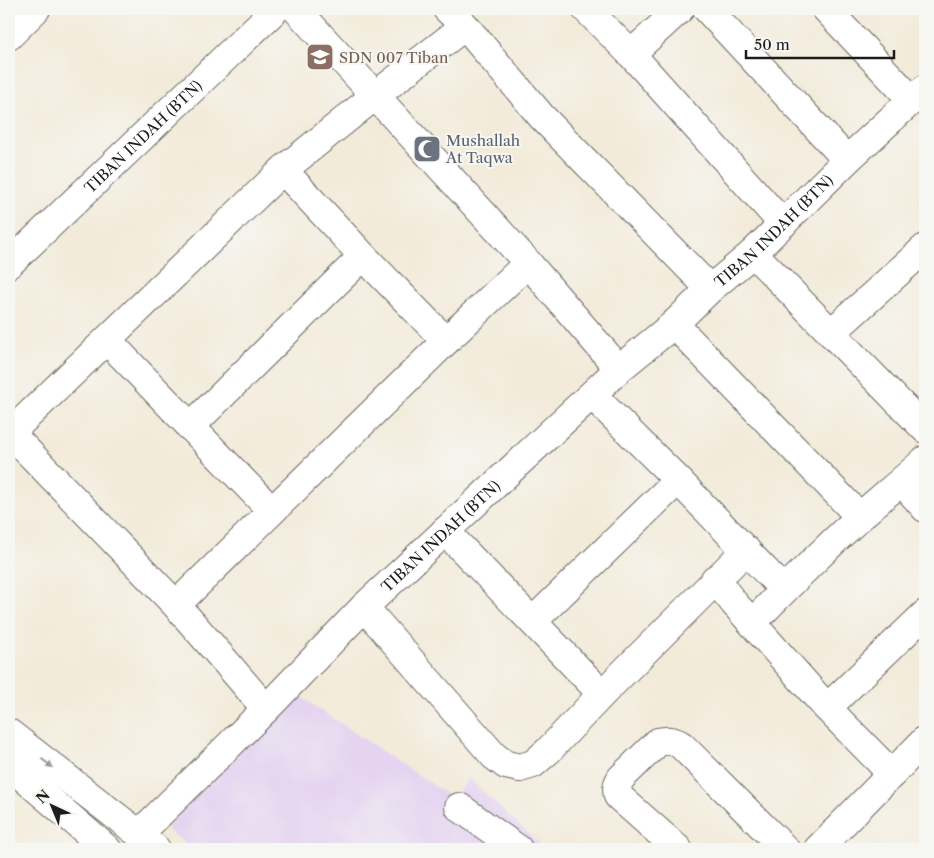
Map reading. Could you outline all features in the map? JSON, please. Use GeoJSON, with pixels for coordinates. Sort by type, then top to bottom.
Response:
{"type":"FeatureCollection","features":[{"type":"Feature","properties":{"kind":"street"},"geometry":{"type":"LineString","coordinates":[[9,36],[36,9]]}},
{"type":"Feature","properties":{"kind":"street","name":"TIBAN INDAH (BTN)"},"geometry":{"type":"LineString","coordinates":[[9,264],[276,9]]}},
{"type":"Feature","properties":{"kind":"street"},"geometry":{"type":"LineString","coordinates":[[296,9],[528,263],[619,369]]}},
{"type":"Feature","properties":{"kind":"street"},"geometry":{"type":"LineString","coordinates":[[631,54],[680,9]]}},
{"type":"Feature","properties":{"kind":"street"},"geometry":{"type":"LineString","coordinates":[[707,9],[847,160]]}},
{"type":"Feature","properties":{"kind":"street"},"geometry":{"type":"LineString","coordinates":[[826,9],[918,94]]}},
{"type":"Feature","properties":{"kind":"street"},"geometry":{"type":"LineString","coordinates":[[594,12],[783,224]]}},
{"type":"Feature","properties":{"kind":"street"},"geometry":{"type":"LineString","coordinates":[[266,709],[176,605],[10,432],[283,170],[376,95],[456,17],[542,117],[710,289]]}},
{"type":"Feature","properties":{"kind":"street","name":"TIBAN INDAH (BTN)"},"geometry":{"type":"LineString","coordinates":[[148,842],[266,709],[364,607],[619,369],[674,324],[710,289],[753,254],[847,160],[918,94]]}},
{"type":"Feature","properties":{"kind":"street"},"geometry":{"type":"LineString","coordinates":[[283,170],[446,341]]}},
{"type":"Feature","properties":{"kind":"street"},"geometry":{"type":"LineString","coordinates":[[831,333],[925,248]]}},
{"type":"Feature","properties":{"kind":"street"},"geometry":{"type":"LineString","coordinates":[[753,254],[925,429]]}},
{"type":"Feature","properties":{"kind":"street"},"geometry":{"type":"LineString","coordinates":[[190,427],[364,256]]}},
{"type":"Feature","properties":{"kind":"street"},"geometry":{"type":"LineString","coordinates":[[176,605],[528,263]]}},
{"type":"Feature","properties":{"kind":"street"},"geometry":{"type":"LineString","coordinates":[[674,324],[860,517]]}},
{"type":"Feature","properties":{"kind":"street"},"geometry":{"type":"LineString","coordinates":[[107,340],[272,511]]}},
{"type":"Feature","properties":{"kind":"street"},"geometry":{"type":"LineString","coordinates":[[592,395],[678,480],[784,590]]}},
{"type":"Feature","properties":{"kind":"street"},"geometry":{"type":"LineString","coordinates":[[752,623],[860,517],[925,460]]}},
{"type":"Feature","properties":{"kind":"street"},"geometry":{"type":"LineString","coordinates":[[533,621],[678,480]]}},
{"type":"Feature","properties":{"kind":"street"},"geometry":{"type":"LineString","coordinates":[[902,482],[925,508]]}},
{"type":"Feature","properties":{"kind":"street"},"geometry":{"type":"LineString","coordinates":[[445,531],[602,694]]}},
{"type":"Feature","properties":{"kind":"street"},"geometry":{"type":"LineString","coordinates":[[364,607],[494,756],[506,766],[520,768],[534,764],[548,751],[715,579],[746,550]]}},
{"type":"Feature","properties":{"kind":"street"},"geometry":{"type":"LineString","coordinates":[[715,579],[734,603],[828,708],[892,774]]}},
{"type":"Feature","properties":{"kind":"street"},"geometry":{"type":"LineString","coordinates":[[828,708],[925,614]]}},
{"type":"Feature","properties":{"kind":"street"},"geometry":{"type":"LineString","coordinates":[[9,733],[148,842]]}},
{"type":"Feature","properties":{"kind":"street"},"geometry":{"type":"LineString","coordinates":[[678,849],[618,796],[617,792],[618,783],[621,778],[658,742],[665,740],[674,741],[681,745],[785,849]]}},
{"type":"Feature","properties":{"kind":"street"},"geometry":{"type":"LineString","coordinates":[[818,849],[925,740]]}},
{"type":"Feature","properties":{"kind":"street"},"geometry":{"type":"LineString","coordinates":[[9,765],[107,849]]}},
{"type":"Feature","properties":{"kind":"street"},"geometry":{"type":"LineString","coordinates":[[459,807],[518,849]]}},
{"type":"Feature","properties":{"kind":"shaded area"},"geometry":{"type":"Polygon","coordinates":[[[295,693],[454,799],[468,778],[545,849],[191,849],[166,828],[295,693]]]}},
{"type":"Feature","properties":{"kind":"place","name":"SDN 007 Tiban"},"geometry":{"type":"Point","coordinates":[320,57]}},
{"type":"Feature","properties":{"kind":"place","name":"Mushallah At Taqwa"},"geometry":{"type":"Point","coordinates":[427,149]}}]}
